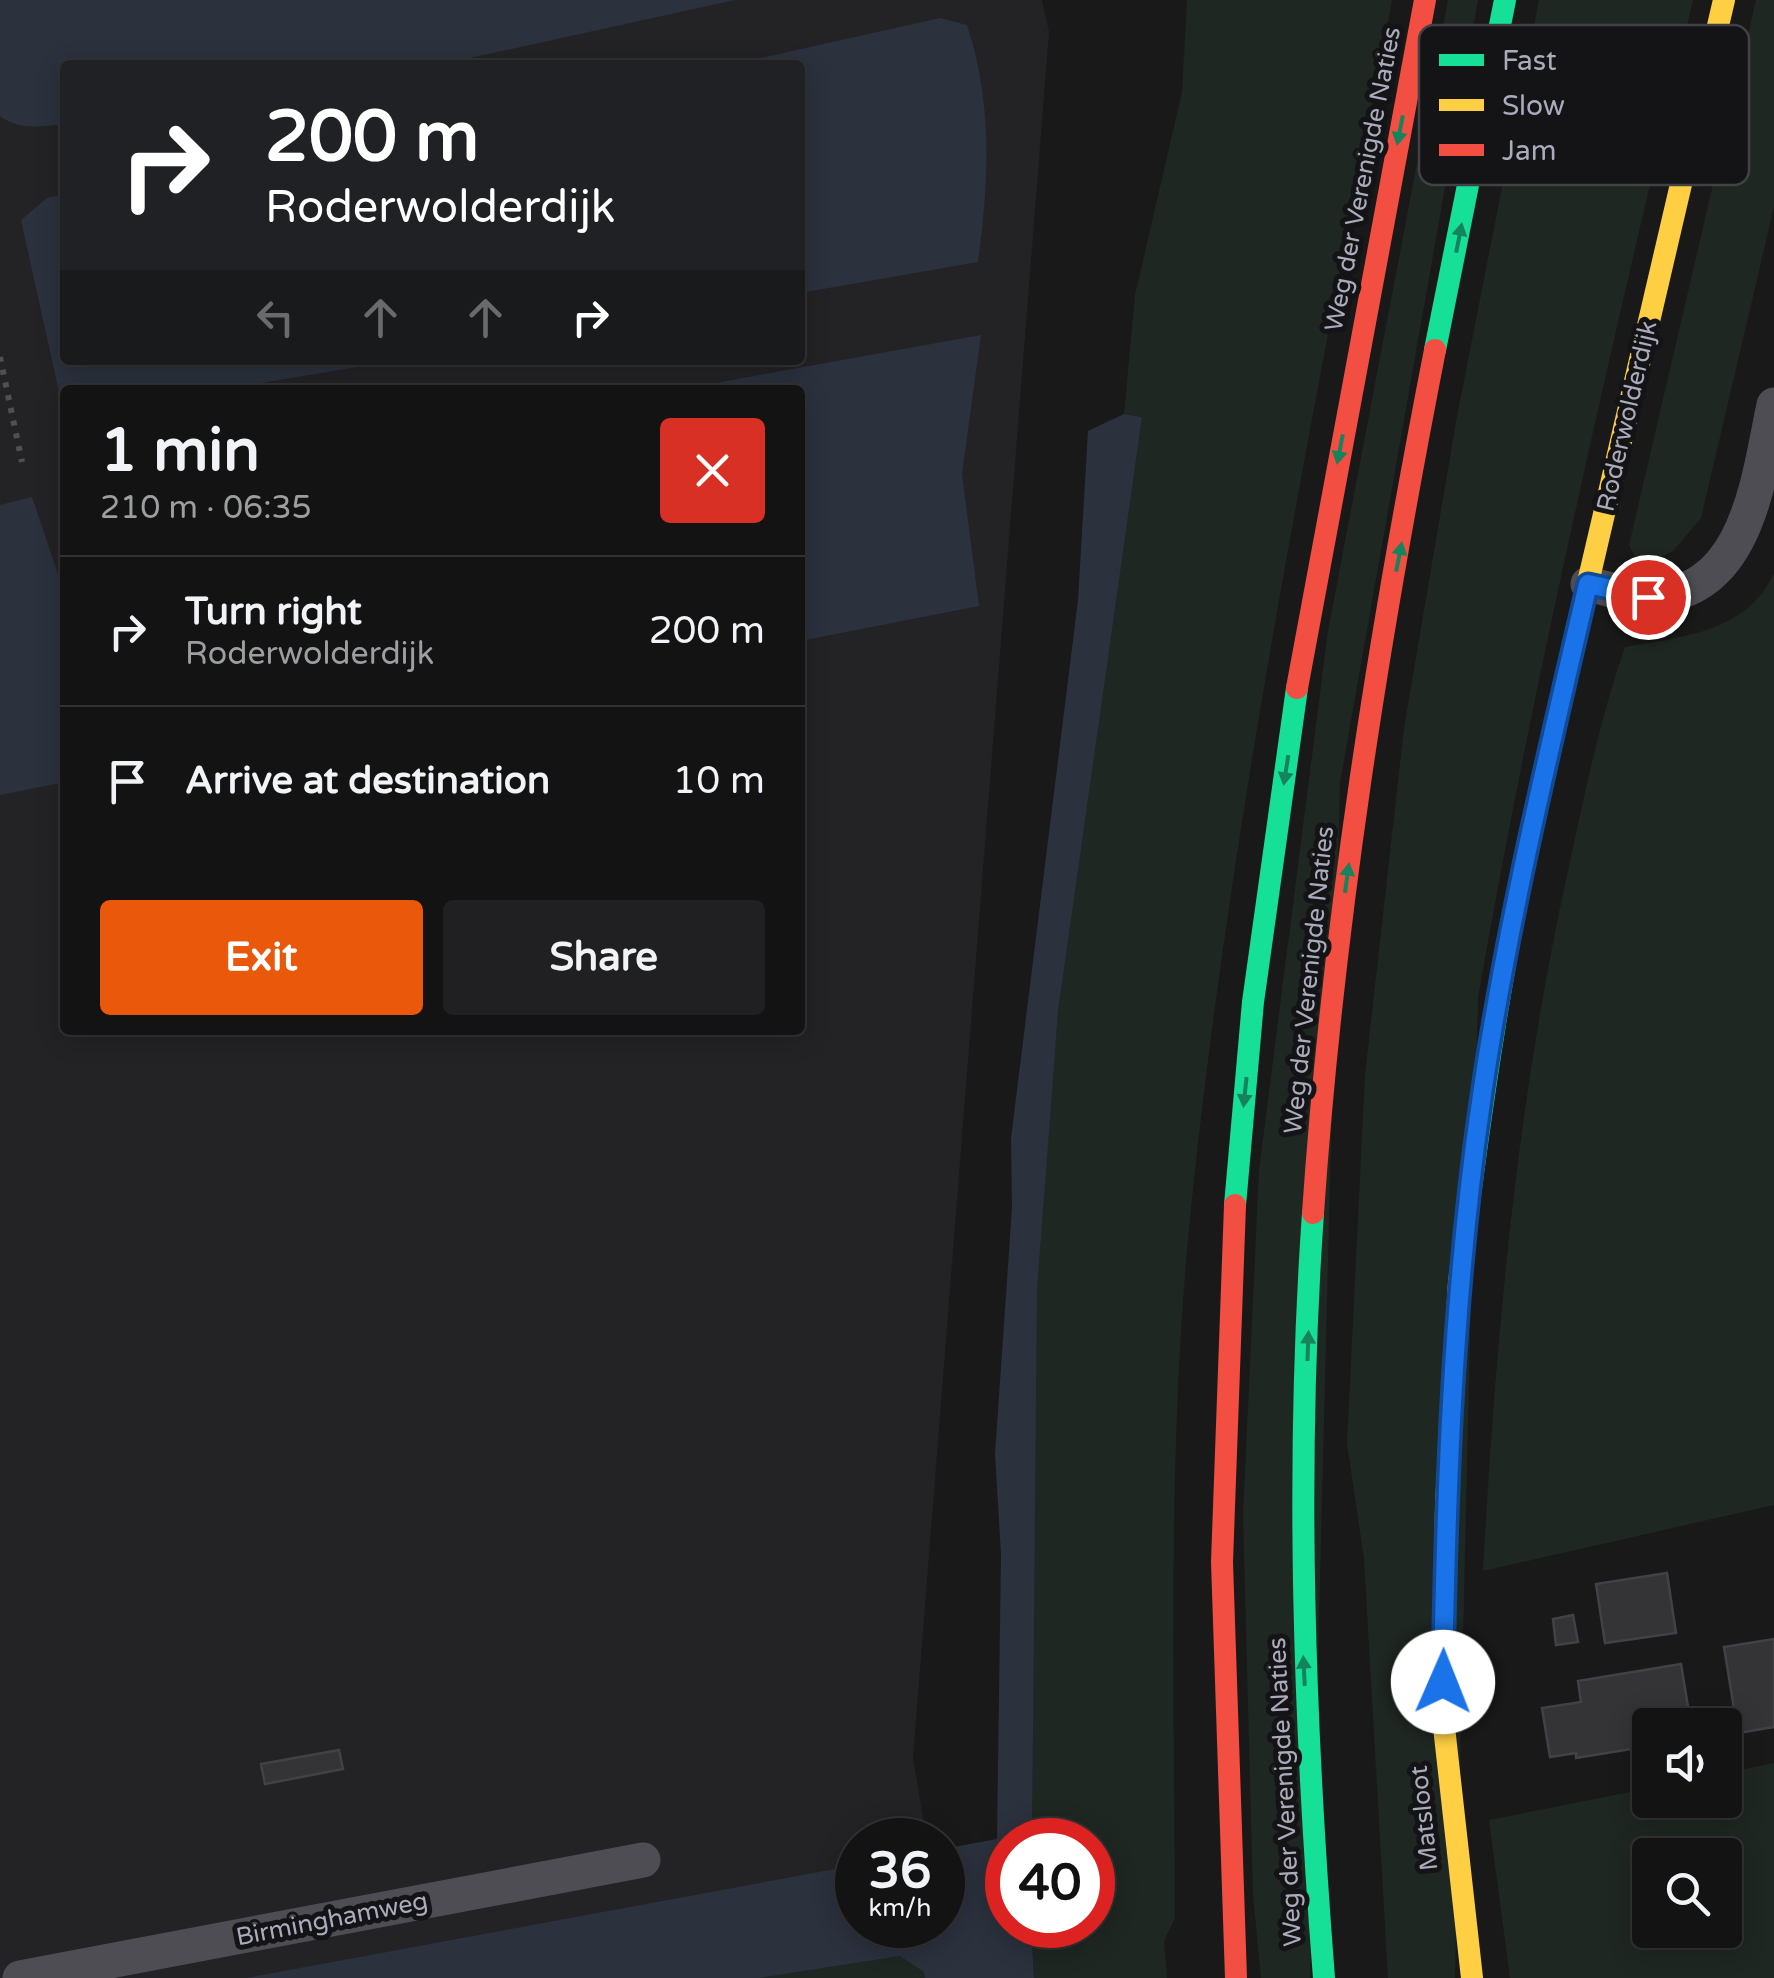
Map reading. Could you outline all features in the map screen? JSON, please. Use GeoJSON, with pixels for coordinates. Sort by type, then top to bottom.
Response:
{"type":"FeatureCollection","features":[{"type":"Feature","properties":{"kind":"main road","name":"Weg der Verenigde Naties"},"geometry":{"type":"LineString","coordinates":[[1421,25],[1426,0]]}},
{"type":"Feature","properties":{"kind":"main road","name":"Weg der Verenigde Naties"},"geometry":{"type":"LineString","coordinates":[[1500,25],[1505,0]]}},
{"type":"Feature","properties":{"kind":"main road","name":"Roderwolderdijk"},"geometry":{"type":"LineString","coordinates":[[1718,25],[1724,0]]}},
{"type":"Feature","properties":{"kind":"main road","name":"Weg der Verenigde Naties"},"geometry":{"type":"LineString","coordinates":[[1236,1978],[1222,1763],[1221,1454],[1239,1149],[1265,904],[1315,581],[1419,37]]}},
{"type":"Feature","properties":{"kind":"main road","name":"Weg der Verenigde Naties"},"geometry":{"type":"LineString","coordinates":[[1324,1978],[1304,1653],[1303,1490],[1315,1184],[1330,997],[1390,604],[1470,185]]}},
{"type":"Feature","properties":{"kind":"main road","name":"Roderwolderdijk"},"geometry":{"type":"LineString","coordinates":[[1588,584],[1681,185]]}},
{"type":"Feature","properties":{"kind":"main road","name":"Matsloot"},"geometry":{"type":"LineString","coordinates":[[1472,1978],[1443,1718],[1446,1504],[1458,1294],[1481,1101],[1523,862],[1588,584]]}},
{"type":"Feature","properties":{"kind":"street"},"geometry":{"type":"LineString","coordinates":[[1588,584],[1648,597],[1687,589],[1727,561],[1751,510],[1774,405]]}},
{"type":"Feature","properties":{"kind":"street","name":"Birminghamweg"},"geometry":{"type":"LineString","coordinates":[[20,1978],[643,1860]]}},
{"type":"Feature","properties":{"kind":"path"},"geometry":{"type":"LineString","coordinates":[[0,357],[22,462]]}},
{"type":"Feature","properties":{"kind":"shaded area"},"geometry":{"type":"Polygon","coordinates":[[[0,0],[1042,0],[1049,32],[913,1758],[923,1818],[835,1818],[835,1948],[897,1948],[949,1978],[0,1978],[0,0]]]}},
{"type":"Feature","properties":{"kind":"shaded area"},"geometry":{"type":"Polygon","coordinates":[[[1187,0],[1392,0],[1253,753],[1229,904],[1191,1208],[1175,1474],[1175,1918],[1164,1941],[1167,1978],[1034,1978],[1032,1948],[1115,1948],[1115,1818],[1032,1818],[1034,1440],[1030,1281],[1058,1012],[1141,417],[1124,414],[1135,295],[1182,92],[1187,0]]]}},
{"type":"Feature","properties":{"kind":"shaded area"},"geometry":{"type":"Polygon","coordinates":[[[1448,0],[1478,0],[1474,25],[1443,25],[1448,0]]]}},
{"type":"Feature","properties":{"kind":"shaded area"},"geometry":{"type":"Polygon","coordinates":[[[1539,0],[1693,0],[1687,25],[1534,25],[1539,0]]]}},
{"type":"Feature","properties":{"kind":"shaded area"},"geometry":{"type":"Polygon","coordinates":[[[1756,0],[1774,0],[1774,207],[1701,518],[1673,551],[1640,567],[1629,545],[1713,185],[1749,185],[1749,30],[1756,0]]]}},
{"type":"Feature","properties":{"kind":"shaded area"},"geometry":{"type":"Polygon","coordinates":[[[1419,152],[1419,185],[1445,185],[1340,783],[1310,1978],[1261,1978],[1253,1895],[1243,1515],[1259,1170],[1328,631],[1419,152]]]}},
{"type":"Feature","properties":{"kind":"shaded area"},"geometry":{"type":"Polygon","coordinates":[[[1503,185],[1650,185],[1551,622],[1478,998],[1455,1978],[1388,1978],[1364,1559],[1347,1443],[1365,1075],[1404,728],[1457,416],[1503,185]]]}},
{"type":"Feature","properties":{"kind":"shaded area"},"geometry":{"type":"Polygon","coordinates":[[[1774,573],[1774,1505],[1483,1571],[1502,1305],[1522,1129],[1551,953],[1608,701],[1625,647],[1689,635],[1729,620],[1762,593],[1774,573]]]}},
{"type":"Feature","properties":{"kind":"shaded area"},"geometry":{"type":"Polygon","coordinates":[[[1774,1763],[1774,1978],[1510,1978],[1489,1820],[1632,1792],[1632,1818],[1742,1818],[1742,1770],[1774,1763]]]}},
{"type":"Feature","properties":{"kind":"shaded area"},"geometry":{"type":"Polygon","coordinates":[[[900,1956],[924,1972],[925,1978],[759,1978],[900,1956]]]}},
{"type":"Feature","properties":{"kind":"water"},"geometry":{"type":"Polygon","coordinates":[[[0,0],[735,0],[461,60],[60,60],[60,124],[15,124],[0,116],[0,0]]]}},
{"type":"Feature","properties":{"kind":"water"},"geometry":{"type":"Polygon","coordinates":[[[940,18],[967,25],[985,113],[985,201],[978,262],[805,292],[805,60],[752,60],[940,18]]]}},
{"type":"Feature","properties":{"kind":"water"},"geometry":{"type":"Polygon","coordinates":[[[60,195],[60,365],[369,365],[249,385],[60,385],[60,396],[21,220],[47,198],[60,195]]]}},
{"type":"Feature","properties":{"kind":"water"},"geometry":{"type":"Polygon","coordinates":[[[981,335],[962,474],[979,606],[805,640],[805,385],[705,385],[981,335]]]}},
{"type":"Feature","properties":{"kind":"water"},"geometry":{"type":"Polygon","coordinates":[[[1124,414],[1142,417],[1058,1012],[1037,1290],[1032,1818],[997,1818],[1001,1554],[995,1454],[1012,1208],[1011,1138],[1078,600],[1088,431],[1124,414]]]}},
{"type":"Feature","properties":{"kind":"water"},"geometry":{"type":"Polygon","coordinates":[[[32,497],[60,580],[60,783],[0,795],[0,505],[32,497]]]}},
{"type":"Feature","properties":{"kind":"water"},"geometry":{"type":"Polygon","coordinates":[[[985,1841],[985,1948],[1032,1948],[1034,1978],[925,1978],[924,1972],[900,1956],[759,1978],[246,1978],[835,1869],[835,1948],[965,1948],[965,1845],[985,1841]]]}},
{"type":"Feature","properties":{"kind":"building"},"geometry":{"type":"Polygon","coordinates":[[[1667,1573],[1676,1633],[1605,1643],[1596,1584],[1667,1573]]]}},
{"type":"Feature","properties":{"kind":"building"},"geometry":{"type":"Polygon","coordinates":[[[1573,1615],[1578,1642],[1556,1645],[1553,1619],[1573,1615]]]}},
{"type":"Feature","properties":{"kind":"building"},"geometry":{"type":"Polygon","coordinates":[[[1774,1639],[1774,1727],[1742,1732],[1742,1708],[1734,1708],[1724,1647],[1774,1639]]]}},
{"type":"Feature","properties":{"kind":"building"},"geometry":{"type":"Polygon","coordinates":[[[1681,1664],[1688,1708],[1632,1708],[1632,1749],[1576,1758],[1576,1753],[1550,1757],[1542,1708],[1581,1702],[1578,1681],[1681,1664]]]}},
{"type":"Feature","properties":{"kind":"building"},"geometry":{"type":"Polygon","coordinates":[[[339,1750],[343,1769],[265,1784],[261,1764],[339,1750]]]}},
{"type":"Feature","properties":{"kind":"traffic: fast"},"geometry":{"type":"LineString","coordinates":[[1500,25],[1505,0]]}},
{"type":"Feature","properties":{"kind":"traffic: fast"},"geometry":{"type":"LineString","coordinates":[[1435,350],[1468,185]]}},
{"type":"Feature","properties":{"kind":"traffic: fast"},"geometry":{"type":"LineString","coordinates":[[1235,1205],[1253,1002],[1297,688]]}},
{"type":"Feature","properties":{"kind":"traffic: fast"},"geometry":{"type":"LineString","coordinates":[[1459,1282],[1495,1025],[1544,771]]}},
{"type":"Feature","properties":{"kind":"traffic: fast"},"geometry":{"type":"LineString","coordinates":[[1313,1213],[1304,1404],[1304,1596],[1324,1978]]}},
{"type":"Feature","properties":{"kind":"traffic: slow"},"geometry":{"type":"LineString","coordinates":[[1718,25],[1724,0]]}},
{"type":"Feature","properties":{"kind":"traffic: slow"},"geometry":{"type":"LineString","coordinates":[[1544,771],[1681,185]]}},
{"type":"Feature","properties":{"kind":"traffic: slow"},"geometry":{"type":"LineString","coordinates":[[1459,1282],[1446,1504],[1443,1718],[1472,1978]]}},
{"type":"Feature","properties":{"kind":"traffic: jam"},"geometry":{"type":"LineString","coordinates":[[1420,25],[1425,0]]}},
{"type":"Feature","properties":{"kind":"traffic: jam"},"geometry":{"type":"LineString","coordinates":[[1297,688],[1419,32]]}},
{"type":"Feature","properties":{"kind":"traffic: jam"},"geometry":{"type":"LineString","coordinates":[[1313,1213],[1333,996],[1360,780],[1435,350]]}},
{"type":"Feature","properties":{"kind":"traffic: jam"},"geometry":{"type":"LineString","coordinates":[[1235,1205],[1222,1562],[1236,1978]]}},
{"type":"Feature","properties":{"kind":"route"},"geometry":{"type":"LineString","coordinates":[[1443,1682],[1446,1504],[1458,1294],[1481,1101],[1523,862],[1588,584],[1648,597]]}}]}
